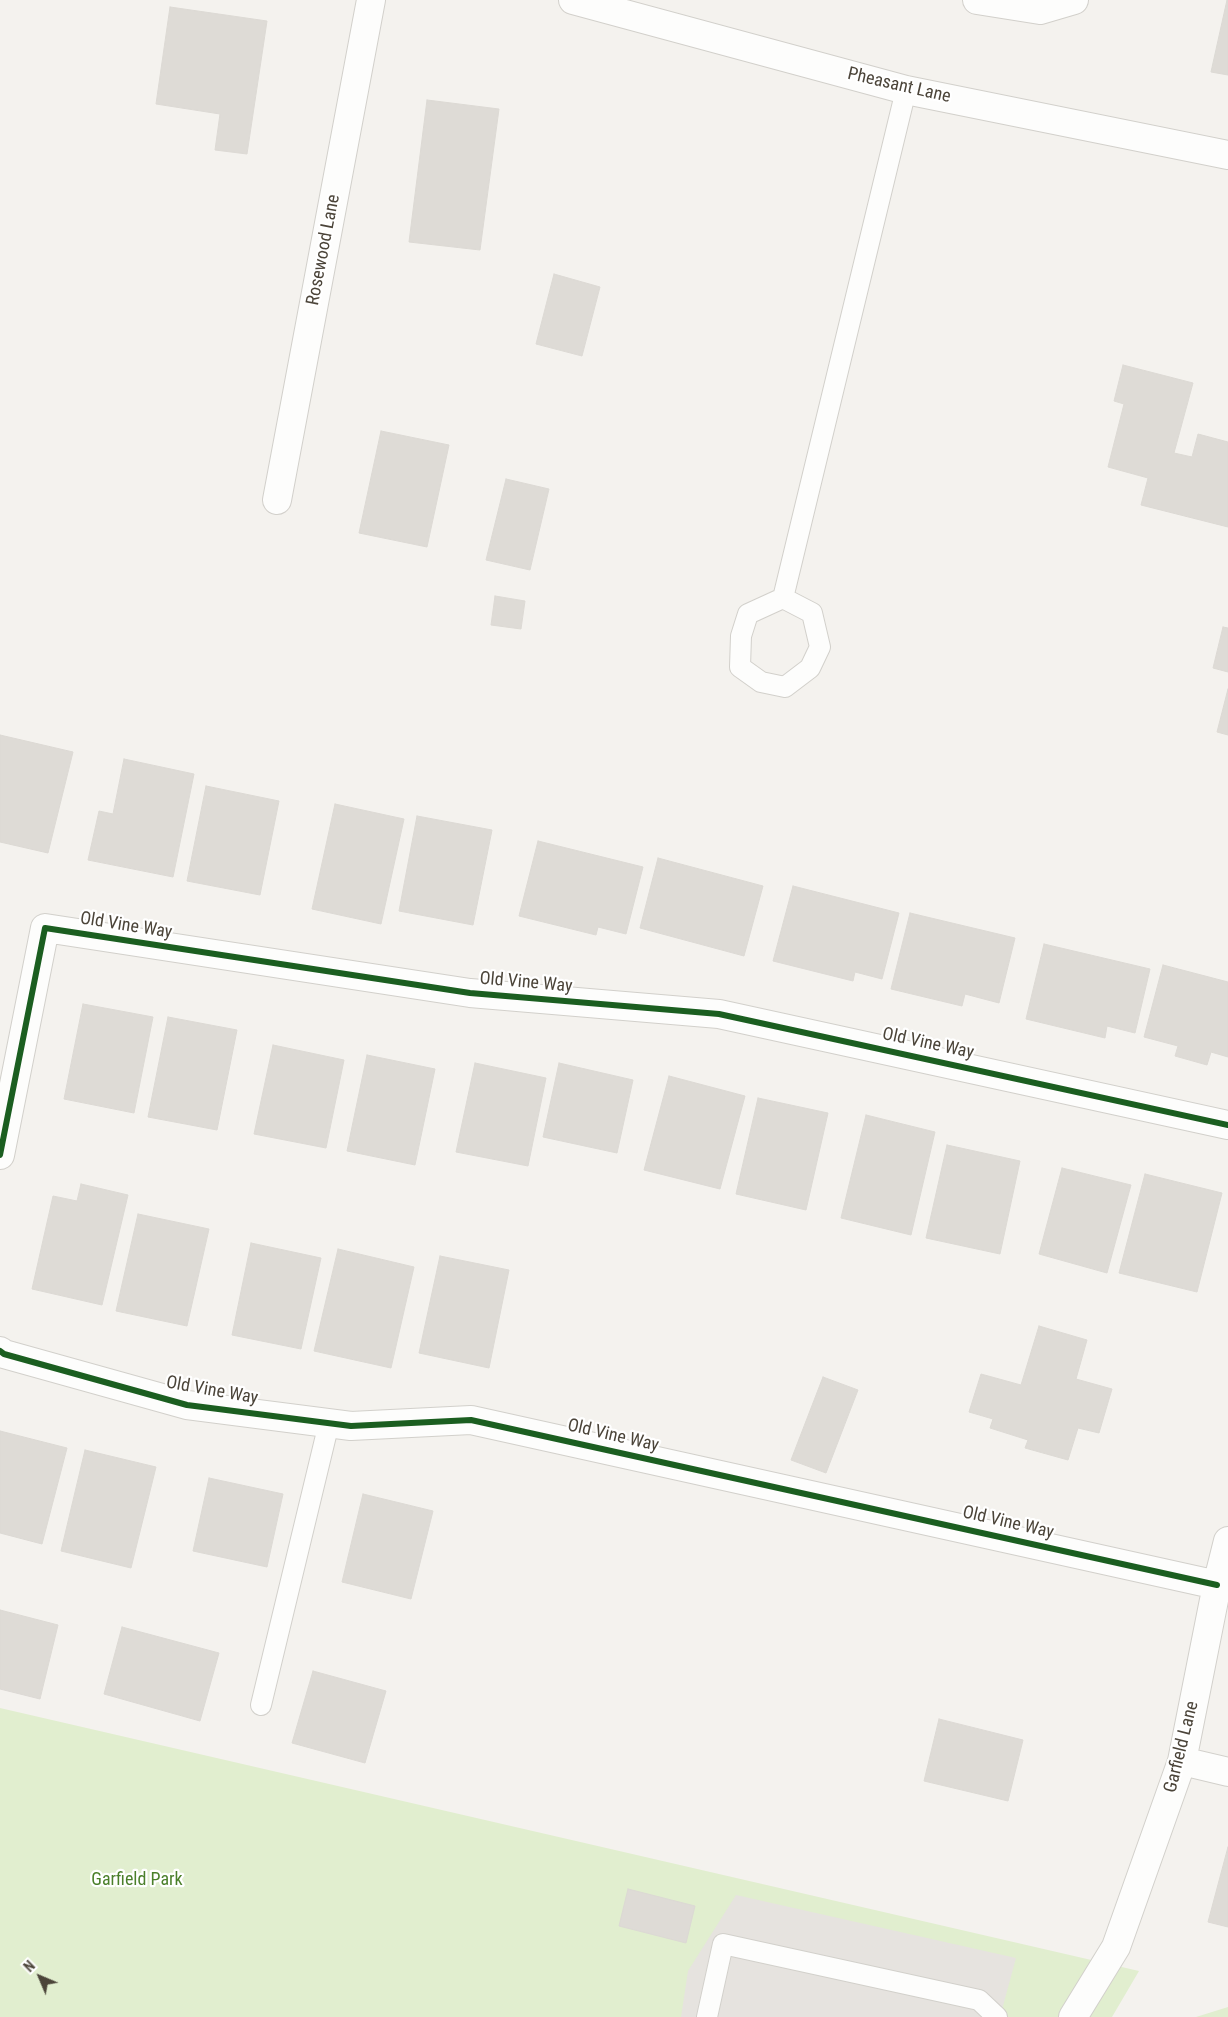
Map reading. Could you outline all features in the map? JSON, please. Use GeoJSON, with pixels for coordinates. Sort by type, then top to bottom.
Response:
{"type":"FeatureCollection","features":[{"type":"Feature","properties":{"kind":"street","name":"Rosewood Lane"},"geometry":{"type":"LineString","coordinates":[[277,500],[371,0]]}},
{"type":"Feature","properties":{"kind":"street","name":"Pheasant Lane"},"geometry":{"type":"LineString","coordinates":[[573,0],[906,90],[1228,155]]}},
{"type":"Feature","properties":{"kind":"street"},"geometry":{"type":"LineString","coordinates":[[977,0],[1040,10],[1074,0]]}},
{"type":"Feature","properties":{"kind":"street","name":"Old Vine Way"},"geometry":{"type":"LineString","coordinates":[[0,1155],[46,928],[470,993],[719,1014],[1228,1125]]}},
{"type":"Feature","properties":{"kind":"street","name":"Old Vine Way"},"geometry":{"type":"LineString","coordinates":[[0,1351],[4,1354],[187,1405],[351,1426],[471,1420],[1217,1585]]}},
{"type":"Feature","properties":{"kind":"street","name":"Garfield Lane"},"geometry":{"type":"LineString","coordinates":[[1073,2017],[1116,1947],[1182,1761],[1217,1585],[1228,1541]]}},
{"type":"Feature","properties":{"kind":"street"},"geometry":{"type":"LineString","coordinates":[[1182,1761],[1228,1772]]}},
{"type":"Feature","properties":{"kind":"lane"},"geometry":{"type":"LineString","coordinates":[[783,598],[906,90]]}},
{"type":"Feature","properties":{"kind":"lane"},"geometry":{"type":"LineString","coordinates":[[783,598],[812,613],[820,647],[810,668],[785,686],[761,682],[740,667],[741,636],[748,614],[783,598]]}},
{"type":"Feature","properties":{"kind":"lane"},"geometry":{"type":"LineString","coordinates":[[261,1705],[329,1423]]}},
{"type":"Feature","properties":{"kind":"lane"},"geometry":{"type":"LineString","coordinates":[[707,2017],[722,1944],[979,2000],[997,2017]]}},
{"type":"Feature","properties":{"kind":"green space","name":"Garfield Park"},"geometry":{"type":"Polygon","coordinates":[[[0,1708],[1139,1971],[1112,2017],[0,2017],[0,1708]]]}},
{"type":"Feature","properties":{"kind":"green space"},"geometry":{"type":"Polygon","coordinates":[[[1228,2007],[1228,2017],[1196,2017],[1228,2007]]]}},
{"type":"Feature","properties":{"kind":"shaded area"},"geometry":{"type":"Polygon","coordinates":[[[736,1895],[1016,1958],[1000,2017],[681,2017],[688,1971],[736,1895]]]}},
{"type":"Feature","properties":{"kind":"building"},"geometry":{"type":"Polygon","coordinates":[[[1228,0],[1228,75],[1211,72],[1228,0]]]}},
{"type":"Feature","properties":{"kind":"building"},"geometry":{"type":"Polygon","coordinates":[[[170,7],[267,21],[247,154],[215,150],[220,114],[156,104],[170,7]]]}},
{"type":"Feature","properties":{"kind":"building"},"geometry":{"type":"Polygon","coordinates":[[[427,100],[499,109],[480,250],[409,242],[427,100]]]}},
{"type":"Feature","properties":{"kind":"building"},"geometry":{"type":"Polygon","coordinates":[[[554,274],[600,287],[582,356],[536,344],[554,274]]]}},
{"type":"Feature","properties":{"kind":"building"},"geometry":{"type":"Polygon","coordinates":[[[1123,365],[1193,383],[1174,453],[1192,457],[1198,434],[1228,442],[1228,527],[1141,505],[1148,478],[1108,467],[1124,404],[1114,401],[1123,365]]]}},
{"type":"Feature","properties":{"kind":"building"},"geometry":{"type":"Polygon","coordinates":[[[381,431],[449,445],[427,547],[359,533],[381,431]]]}},
{"type":"Feature","properties":{"kind":"building"},"geometry":{"type":"Polygon","coordinates":[[[506,479],[549,489],[530,570],[486,560],[506,479]]]}},
{"type":"Feature","properties":{"kind":"building"},"geometry":{"type":"Polygon","coordinates":[[[495,596],[525,601],[521,629],[491,625],[495,596]]]}},
{"type":"Feature","properties":{"kind":"building"},"geometry":{"type":"Polygon","coordinates":[[[1223,627],[1228,628],[1228,672],[1213,668],[1223,627]]]}},
{"type":"Feature","properties":{"kind":"building"},"geometry":{"type":"Polygon","coordinates":[[[1228,689],[1228,735],[1217,732],[1228,689]]]}},
{"type":"Feature","properties":{"kind":"building"},"geometry":{"type":"Polygon","coordinates":[[[0,735],[73,752],[48,853],[0,842],[0,735]]]}},
{"type":"Feature","properties":{"kind":"building"},"geometry":{"type":"Polygon","coordinates":[[[124,759],[194,774],[173,877],[88,860],[99,811],[113,814],[124,759]]]}},
{"type":"Feature","properties":{"kind":"building"},"geometry":{"type":"Polygon","coordinates":[[[206,786],[279,801],[260,895],[187,881],[206,786]]]}},
{"type":"Feature","properties":{"kind":"building"},"geometry":{"type":"Polygon","coordinates":[[[335,804],[404,819],[381,924],[312,909],[335,804]]]}},
{"type":"Feature","properties":{"kind":"building"},"geometry":{"type":"Polygon","coordinates":[[[417,816],[492,830],[473,925],[399,911],[417,816]]]}},
{"type":"Feature","properties":{"kind":"building"},"geometry":{"type":"Polygon","coordinates":[[[538,841],[643,867],[626,934],[598,927],[596,935],[519,916],[538,841]]]}},
{"type":"Feature","properties":{"kind":"building"},"geometry":{"type":"Polygon","coordinates":[[[658,858],[763,886],[744,956],[640,928],[658,858]]]}},
{"type":"Feature","properties":{"kind":"building"},"geometry":{"type":"Polygon","coordinates":[[[793,886],[899,913],[882,979],[855,972],[853,981],[773,961],[793,886]]]}},
{"type":"Feature","properties":{"kind":"building"},"geometry":{"type":"Polygon","coordinates":[[[910,913],[1015,938],[999,1003],[965,994],[962,1006],[891,989],[910,913]]]}},
{"type":"Feature","properties":{"kind":"building"},"geometry":{"type":"Polygon","coordinates":[[[1044,944],[1150,969],[1135,1033],[1107,1026],[1105,1038],[1026,1019],[1044,944]]]}},
{"type":"Feature","properties":{"kind":"building"},"geometry":{"type":"Polygon","coordinates":[[[1163,965],[1228,982],[1228,1057],[1211,1052],[1207,1065],[1175,1056],[1178,1046],[1144,1037],[1163,965]]]}},
{"type":"Feature","properties":{"kind":"building"},"geometry":{"type":"Polygon","coordinates":[[[83,1004],[153,1017],[134,1113],[64,1099],[83,1004]]]}},
{"type":"Feature","properties":{"kind":"building"},"geometry":{"type":"Polygon","coordinates":[[[168,1017],[237,1030],[217,1130],[148,1117],[168,1017]]]}},
{"type":"Feature","properties":{"kind":"building"},"geometry":{"type":"Polygon","coordinates":[[[273,1045],[344,1060],[326,1148],[254,1134],[273,1045]]]}},
{"type":"Feature","properties":{"kind":"building"},"geometry":{"type":"Polygon","coordinates":[[[367,1055],[435,1069],[415,1165],[347,1151],[367,1055]]]}},
{"type":"Feature","properties":{"kind":"building"},"geometry":{"type":"Polygon","coordinates":[[[475,1063],[546,1078],[528,1166],[456,1152],[475,1063]]]}},
{"type":"Feature","properties":{"kind":"building"},"geometry":{"type":"Polygon","coordinates":[[[559,1063],[633,1080],[617,1153],[543,1137],[559,1063]]]}},
{"type":"Feature","properties":{"kind":"building"},"geometry":{"type":"Polygon","coordinates":[[[669,1076],[745,1096],[720,1189],[644,1170],[669,1076]]]}},
{"type":"Feature","properties":{"kind":"building"},"geometry":{"type":"Polygon","coordinates":[[[758,1098],[828,1113],[806,1210],[736,1194],[758,1098]]]}},
{"type":"Feature","properties":{"kind":"building"},"geometry":{"type":"Polygon","coordinates":[[[866,1115],[935,1132],[911,1235],[841,1218],[866,1115]]]}},
{"type":"Feature","properties":{"kind":"building"},"geometry":{"type":"Polygon","coordinates":[[[947,1145],[1020,1161],[1000,1254],[926,1238],[947,1145]]]}},
{"type":"Feature","properties":{"kind":"building"},"geometry":{"type":"Polygon","coordinates":[[[1062,1168],[1131,1185],[1107,1273],[1039,1254],[1062,1168]]]}},
{"type":"Feature","properties":{"kind":"building"},"geometry":{"type":"Polygon","coordinates":[[[1145,1174],[1222,1193],[1197,1292],[1119,1273],[1145,1174]]]}},
{"type":"Feature","properties":{"kind":"building"},"geometry":{"type":"Polygon","coordinates":[[[81,1184],[128,1195],[102,1305],[32,1289],[53,1196],[77,1201],[81,1184]]]}},
{"type":"Feature","properties":{"kind":"building"},"geometry":{"type":"Polygon","coordinates":[[[138,1214],[209,1229],[187,1326],[116,1311],[138,1214]]]}},
{"type":"Feature","properties":{"kind":"building"},"geometry":{"type":"Polygon","coordinates":[[[251,1243],[321,1258],[301,1349],[232,1335],[251,1243]]]}},
{"type":"Feature","properties":{"kind":"building"},"geometry":{"type":"Polygon","coordinates":[[[338,1249],[414,1267],[391,1368],[314,1351],[338,1249]]]}},
{"type":"Feature","properties":{"kind":"building"},"geometry":{"type":"Polygon","coordinates":[[[440,1256],[509,1270],[489,1368],[419,1353],[440,1256]]]}},
{"type":"Feature","properties":{"kind":"building"},"geometry":{"type":"Polygon","coordinates":[[[1039,1326],[1087,1340],[1076,1379],[1112,1389],[1099,1433],[1078,1428],[1068,1460],[1025,1448],[1028,1440],[990,1428],[993,1419],[969,1412],[981,1374],[1021,1385],[1039,1326]]]}},
{"type":"Feature","properties":{"kind":"building"},"geometry":{"type":"Polygon","coordinates":[[[823,1377],[858,1390],[826,1473],[791,1460],[823,1377]]]}},
{"type":"Feature","properties":{"kind":"building"},"geometry":{"type":"Polygon","coordinates":[[[0,1431],[67,1448],[42,1544],[0,1533],[0,1431]]]}},
{"type":"Feature","properties":{"kind":"building"},"geometry":{"type":"Polygon","coordinates":[[[85,1450],[156,1467],[131,1568],[61,1551],[85,1450]]]}},
{"type":"Feature","properties":{"kind":"building"},"geometry":{"type":"Polygon","coordinates":[[[209,1478],[283,1494],[267,1567],[193,1551],[209,1478]]]}},
{"type":"Feature","properties":{"kind":"building"},"geometry":{"type":"Polygon","coordinates":[[[363,1494],[433,1511],[411,1599],[342,1582],[363,1494]]]}},
{"type":"Feature","properties":{"kind":"building"},"geometry":{"type":"Polygon","coordinates":[[[0,1610],[58,1625],[40,1699],[0,1689],[0,1610]]]}},
{"type":"Feature","properties":{"kind":"building"},"geometry":{"type":"Polygon","coordinates":[[[122,1627],[219,1653],[200,1721],[104,1694],[122,1627]]]}},
{"type":"Feature","properties":{"kind":"building"},"geometry":{"type":"Polygon","coordinates":[[[313,1671],[386,1691],[365,1763],[292,1743],[313,1671]]]}},
{"type":"Feature","properties":{"kind":"building"},"geometry":{"type":"Polygon","coordinates":[[[939,1719],[1023,1740],[1008,1801],[924,1781],[939,1719]]]}},
{"type":"Feature","properties":{"kind":"building"},"geometry":{"type":"Polygon","coordinates":[[[1228,1847],[1228,1927],[1208,1922],[1228,1847]]]}},
{"type":"Feature","properties":{"kind":"building"},"geometry":{"type":"Polygon","coordinates":[[[628,1889],[695,1906],[686,1943],[619,1926],[628,1889]]]}},
{"type":"Feature","properties":{"kind":"cycle path"},"geometry":{"type":"LineString","coordinates":[[0,1155],[45,928],[470,993],[719,1014],[1228,1125]]}},
{"type":"Feature","properties":{"kind":"cycle path"},"geometry":{"type":"LineString","coordinates":[[0,1351],[4,1354],[187,1405],[351,1426],[471,1420],[1217,1585]]}}]}
